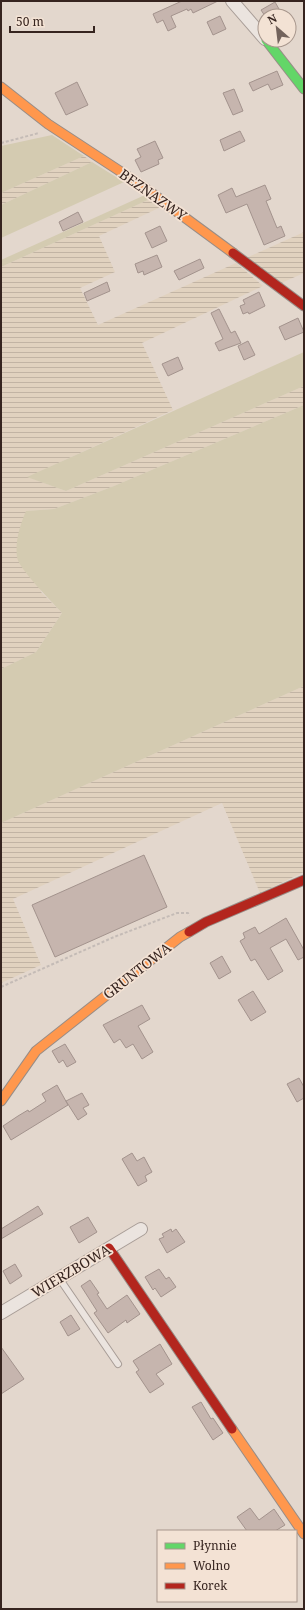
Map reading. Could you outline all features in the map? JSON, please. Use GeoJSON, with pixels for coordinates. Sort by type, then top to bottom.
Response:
{"type":"FeatureCollection","features":[{"type":"Feature","properties":{"kind":"street"},"geometry":{"type":"LineString","coordinates":[[232,1],[257,31]]}},
{"type":"Feature","properties":{"kind":"street"},"geometry":{"type":"LineString","coordinates":[[272,48],[304,89]]}},
{"type":"Feature","properties":{"kind":"street","name":"BEZNAZWY"},"geometry":{"type":"LineString","coordinates":[[1,87],[55,129],[138,183],[304,306]]}},
{"type":"Feature","properties":{"kind":"street","name":"GRUNTOWA"},"geometry":{"type":"LineString","coordinates":[[1,1101],[36,1051],[180,937],[196,928],[304,881]]}},
{"type":"Feature","properties":{"kind":"street","name":"WIERZBOWA"},"geometry":{"type":"LineString","coordinates":[[1,1313],[141,1228]]}},
{"type":"Feature","properties":{"kind":"street"},"geometry":{"type":"LineString","coordinates":[[109,1248],[304,1534]]}},
{"type":"Feature","properties":{"kind":"lane"},"geometry":{"type":"LineString","coordinates":[[59,1278],[118,1364]]}},
{"type":"Feature","properties":{"kind":"path"},"geometry":{"type":"LineString","coordinates":[[1,143],[55,129]]}},
{"type":"Feature","properties":{"kind":"path"},"geometry":{"type":"LineString","coordinates":[[1,987],[114,936],[177,913],[188,913],[196,928]]}},
{"type":"Feature","properties":{"kind":"shaded area"},"geometry":{"type":"Polygon","coordinates":[[[52,135],[84,156],[1,193],[1,146],[52,135]]]}},
{"type":"Feature","properties":{"kind":"shaded area"},"geometry":{"type":"Polygon","coordinates":[[[84,156],[92,162],[1,205],[1,193],[84,156]]]}},
{"type":"Feature","properties":{"kind":"shaded area"},"geometry":{"type":"Polygon","coordinates":[[[92,162],[124,182],[1,238],[1,205],[92,162]]]}},
{"type":"Feature","properties":{"kind":"shaded area"},"geometry":{"type":"Polygon","coordinates":[[[145,195],[150,199],[1,267],[1,260],[145,195]]]}},
{"type":"Feature","properties":{"kind":"shaded area"},"geometry":{"type":"Polygon","coordinates":[[[150,199],[161,207],[99,236],[115,272],[80,288],[98,325],[236,263],[263,286],[142,343],[173,410],[28,477],[66,491],[304,386],[304,405],[114,486],[54,509],[26,511],[41,592],[62,613],[36,652],[1,669],[1,267],[150,199]]]}},
{"type":"Feature","properties":{"kind":"shaded area"},"geometry":{"type":"Polygon","coordinates":[[[304,232],[304,273],[279,284],[246,258],[304,232]]]}},
{"type":"Feature","properties":{"kind":"shaded area"},"geometry":{"type":"Polygon","coordinates":[[[304,352],[304,386],[66,491],[27,477],[304,352]]]}},
{"type":"Feature","properties":{"kind":"shaded area"},"geometry":{"type":"Polygon","coordinates":[[[304,405],[304,686],[1,823],[1,669],[36,652],[62,613],[29,577],[17,557],[18,533],[26,511],[54,509],[114,486],[304,405]]]}},
{"type":"Feature","properties":{"kind":"shaded area"},"geometry":{"type":"Polygon","coordinates":[[[304,686],[304,872],[260,893],[222,803],[13,899],[41,965],[1,983],[1,823],[304,686]]]}},
{"type":"Feature","properties":{"kind":"building"},"geometry":{"type":"Polygon","coordinates":[[[182,1],[218,1],[193,13],[191,9],[188,11],[187,9],[171,16],[176,27],[168,31],[163,20],[157,23],[153,14],[182,1]]]}},
{"type":"Feature","properties":{"kind":"building"},"geometry":{"type":"Polygon","coordinates":[[[275,2],[278,8],[264,8],[275,2]]]}},
{"type":"Feature","properties":{"kind":"building"},"geometry":{"type":"Polygon","coordinates":[[[220,16],[226,29],[213,35],[207,22],[220,16]]]}},
{"type":"Feature","properties":{"kind":"building"},"geometry":{"type":"Polygon","coordinates":[[[277,71],[283,85],[271,90],[268,84],[253,91],[249,83],[277,71]]]}},
{"type":"Feature","properties":{"kind":"building"},"geometry":{"type":"Polygon","coordinates":[[[77,82],[88,105],[66,115],[55,93],[77,82]]]}},
{"type":"Feature","properties":{"kind":"building"},"geometry":{"type":"Polygon","coordinates":[[[234,89],[243,111],[233,115],[223,93],[234,89]]]}},
{"type":"Feature","properties":{"kind":"building"},"geometry":{"type":"Polygon","coordinates":[[[240,131],[245,141],[224,151],[220,140],[240,131]]]}},
{"type":"Feature","properties":{"kind":"building"},"geometry":{"type":"Polygon","coordinates":[[[155,141],[163,158],[158,160],[159,164],[141,172],[135,160],[141,157],[137,149],[155,141]]]}},
{"type":"Feature","properties":{"kind":"building"},"geometry":{"type":"Polygon","coordinates":[[[265,185],[271,199],[266,201],[277,228],[281,226],[285,236],[264,245],[247,204],[226,213],[218,195],[232,188],[236,197],[265,185]]]}},
{"type":"Feature","properties":{"kind":"building"},"geometry":{"type":"Polygon","coordinates":[[[78,212],[83,222],[63,231],[59,222],[78,212]]]}},
{"type":"Feature","properties":{"kind":"building"},"geometry":{"type":"Polygon","coordinates":[[[160,226],[167,241],[152,248],[145,233],[160,226]]]}},
{"type":"Feature","properties":{"kind":"building"},"geometry":{"type":"Polygon","coordinates":[[[157,255],[162,267],[144,275],[143,271],[138,273],[135,264],[157,255]]]}},
{"type":"Feature","properties":{"kind":"building"},"geometry":{"type":"Polygon","coordinates":[[[200,259],[204,268],[179,280],[174,271],[200,259]]]}},
{"type":"Feature","properties":{"kind":"building"},"geometry":{"type":"Polygon","coordinates":[[[107,282],[110,291],[87,301],[84,293],[107,282]]]}},
{"type":"Feature","properties":{"kind":"building"},"geometry":{"type":"Polygon","coordinates":[[[259,292],[265,306],[249,314],[248,312],[243,314],[240,306],[245,304],[243,300],[259,292]]]}},
{"type":"Feature","properties":{"kind":"building"},"geometry":{"type":"Polygon","coordinates":[[[219,309],[231,333],[235,331],[241,343],[219,351],[215,343],[223,339],[211,313],[219,309]]]}},
{"type":"Feature","properties":{"kind":"building"},"geometry":{"type":"Polygon","coordinates":[[[298,318],[304,332],[285,340],[279,327],[298,318]]]}},
{"type":"Feature","properties":{"kind":"building"},"geometry":{"type":"Polygon","coordinates":[[[248,341],[255,355],[244,360],[238,346],[248,341]]]}},
{"type":"Feature","properties":{"kind":"building"},"geometry":{"type":"Polygon","coordinates":[[[178,357],[183,369],[168,376],[162,364],[178,357]]]}},
{"type":"Feature","properties":{"kind":"building"},"geometry":{"type":"Polygon","coordinates":[[[144,855],[167,907],[55,957],[32,905],[144,855]]]}},
{"type":"Feature","properties":{"kind":"building"},"geometry":{"type":"Polygon","coordinates":[[[286,918],[304,950],[304,957],[298,960],[286,939],[270,948],[283,971],[268,980],[255,959],[251,961],[240,941],[245,938],[243,933],[255,927],[259,934],[286,918]]]}},
{"type":"Feature","properties":{"kind":"building"},"geometry":{"type":"Polygon","coordinates":[[[222,956],[231,972],[219,979],[210,963],[222,956]]]}},
{"type":"Feature","properties":{"kind":"building"},"geometry":{"type":"Polygon","coordinates":[[[253,991],[266,1012],[251,1021],[238,1000],[253,991]]]}},
{"type":"Feature","properties":{"kind":"building"},"geometry":{"type":"Polygon","coordinates":[[[142,1005],[150,1019],[138,1026],[153,1052],[142,1059],[133,1044],[126,1048],[120,1039],[114,1043],[103,1025],[142,1005]]]}},
{"type":"Feature","properties":{"kind":"building"},"geometry":{"type":"Polygon","coordinates":[[[65,1044],[76,1062],[67,1067],[63,1060],[59,1063],[52,1051],[65,1044]]]}},
{"type":"Feature","properties":{"kind":"building"},"geometry":{"type":"Polygon","coordinates":[[[299,1078],[304,1087],[304,1098],[297,1102],[287,1084],[299,1078]]]}},
{"type":"Feature","properties":{"kind":"building"},"geometry":{"type":"Polygon","coordinates":[[[57,1085],[68,1105],[11,1140],[3,1126],[28,1110],[29,1112],[46,1101],[42,1094],[57,1085]]]}},
{"type":"Feature","properties":{"kind":"building"},"geometry":{"type":"Polygon","coordinates":[[[82,1093],[89,1105],[83,1108],[87,1114],[78,1120],[66,1101],[82,1093]]]}},
{"type":"Feature","properties":{"kind":"building"},"geometry":{"type":"Polygon","coordinates":[[[132,1153],[137,1161],[144,1157],[152,1172],[145,1176],[147,1181],[138,1186],[122,1159],[132,1153]]]}},
{"type":"Feature","properties":{"kind":"building"},"geometry":{"type":"Polygon","coordinates":[[[38,1206],[43,1214],[1,1239],[1,1229],[38,1206]]]}},
{"type":"Feature","properties":{"kind":"building"},"geometry":{"type":"Polygon","coordinates":[[[88,1217],[97,1232],[79,1243],[70,1227],[88,1217]]]}},
{"type":"Feature","properties":{"kind":"building"},"geometry":{"type":"Polygon","coordinates":[[[171,1229],[172,1232],[176,1229],[185,1242],[167,1253],[159,1239],[164,1237],[162,1234],[171,1229]]]}},
{"type":"Feature","properties":{"kind":"building"},"geometry":{"type":"Polygon","coordinates":[[[15,1264],[22,1276],[10,1284],[3,1271],[15,1264]]]}},
{"type":"Feature","properties":{"kind":"building"},"geometry":{"type":"Polygon","coordinates":[[[159,1269],[166,1279],[169,1277],[176,1287],[161,1297],[155,1288],[153,1290],[145,1277],[159,1269]]]}},
{"type":"Feature","properties":{"kind":"building"},"geometry":{"type":"Polygon","coordinates":[[[90,1280],[107,1309],[127,1295],[140,1314],[127,1323],[126,1320],[108,1333],[94,1313],[97,1311],[81,1286],[90,1280]]]}},
{"type":"Feature","properties":{"kind":"building"},"geometry":{"type":"Polygon","coordinates":[[[71,1315],[80,1329],[68,1336],[60,1322],[71,1315]]]}},
{"type":"Feature","properties":{"kind":"building"},"geometry":{"type":"Polygon","coordinates":[[[160,1344],[172,1364],[156,1374],[164,1384],[150,1393],[136,1372],[139,1370],[133,1361],[160,1344]]]}},
{"type":"Feature","properties":{"kind":"building"},"geometry":{"type":"Polygon","coordinates":[[[1,1347],[24,1379],[1,1394],[1,1347]]]}},
{"type":"Feature","properties":{"kind":"building"},"geometry":{"type":"Polygon","coordinates":[[[201,1402],[211,1419],[213,1418],[223,1433],[213,1440],[192,1407],[201,1402]]]}},
{"type":"Feature","properties":{"kind":"building"},"geometry":{"type":"Polygon","coordinates":[[[250,1508],[259,1520],[274,1509],[285,1525],[277,1530],[246,1530],[237,1517],[250,1508]]]}},
{"type":"Feature","properties":{"kind":"traffic: fast"},"geometry":{"type":"LineString","coordinates":[[272,48],[304,89]]}},
{"type":"Feature","properties":{"kind":"traffic: slow"},"geometry":{"type":"LineString","coordinates":[[1,87],[48,124],[138,183],[233,253]]}},
{"type":"Feature","properties":{"kind":"traffic: slow"},"geometry":{"type":"LineString","coordinates":[[1,1101],[36,1051],[180,937],[189,932]]}},
{"type":"Feature","properties":{"kind":"traffic: slow"},"geometry":{"type":"LineString","coordinates":[[232,1429],[304,1534]]}},
{"type":"Feature","properties":{"kind":"traffic: jam"},"geometry":{"type":"LineString","coordinates":[[233,253],[304,306]]}},
{"type":"Feature","properties":{"kind":"traffic: jam"},"geometry":{"type":"LineString","coordinates":[[189,932],[206,922],[304,880]]}},
{"type":"Feature","properties":{"kind":"traffic: jam"},"geometry":{"type":"LineString","coordinates":[[109,1248],[232,1429]]}}]}
